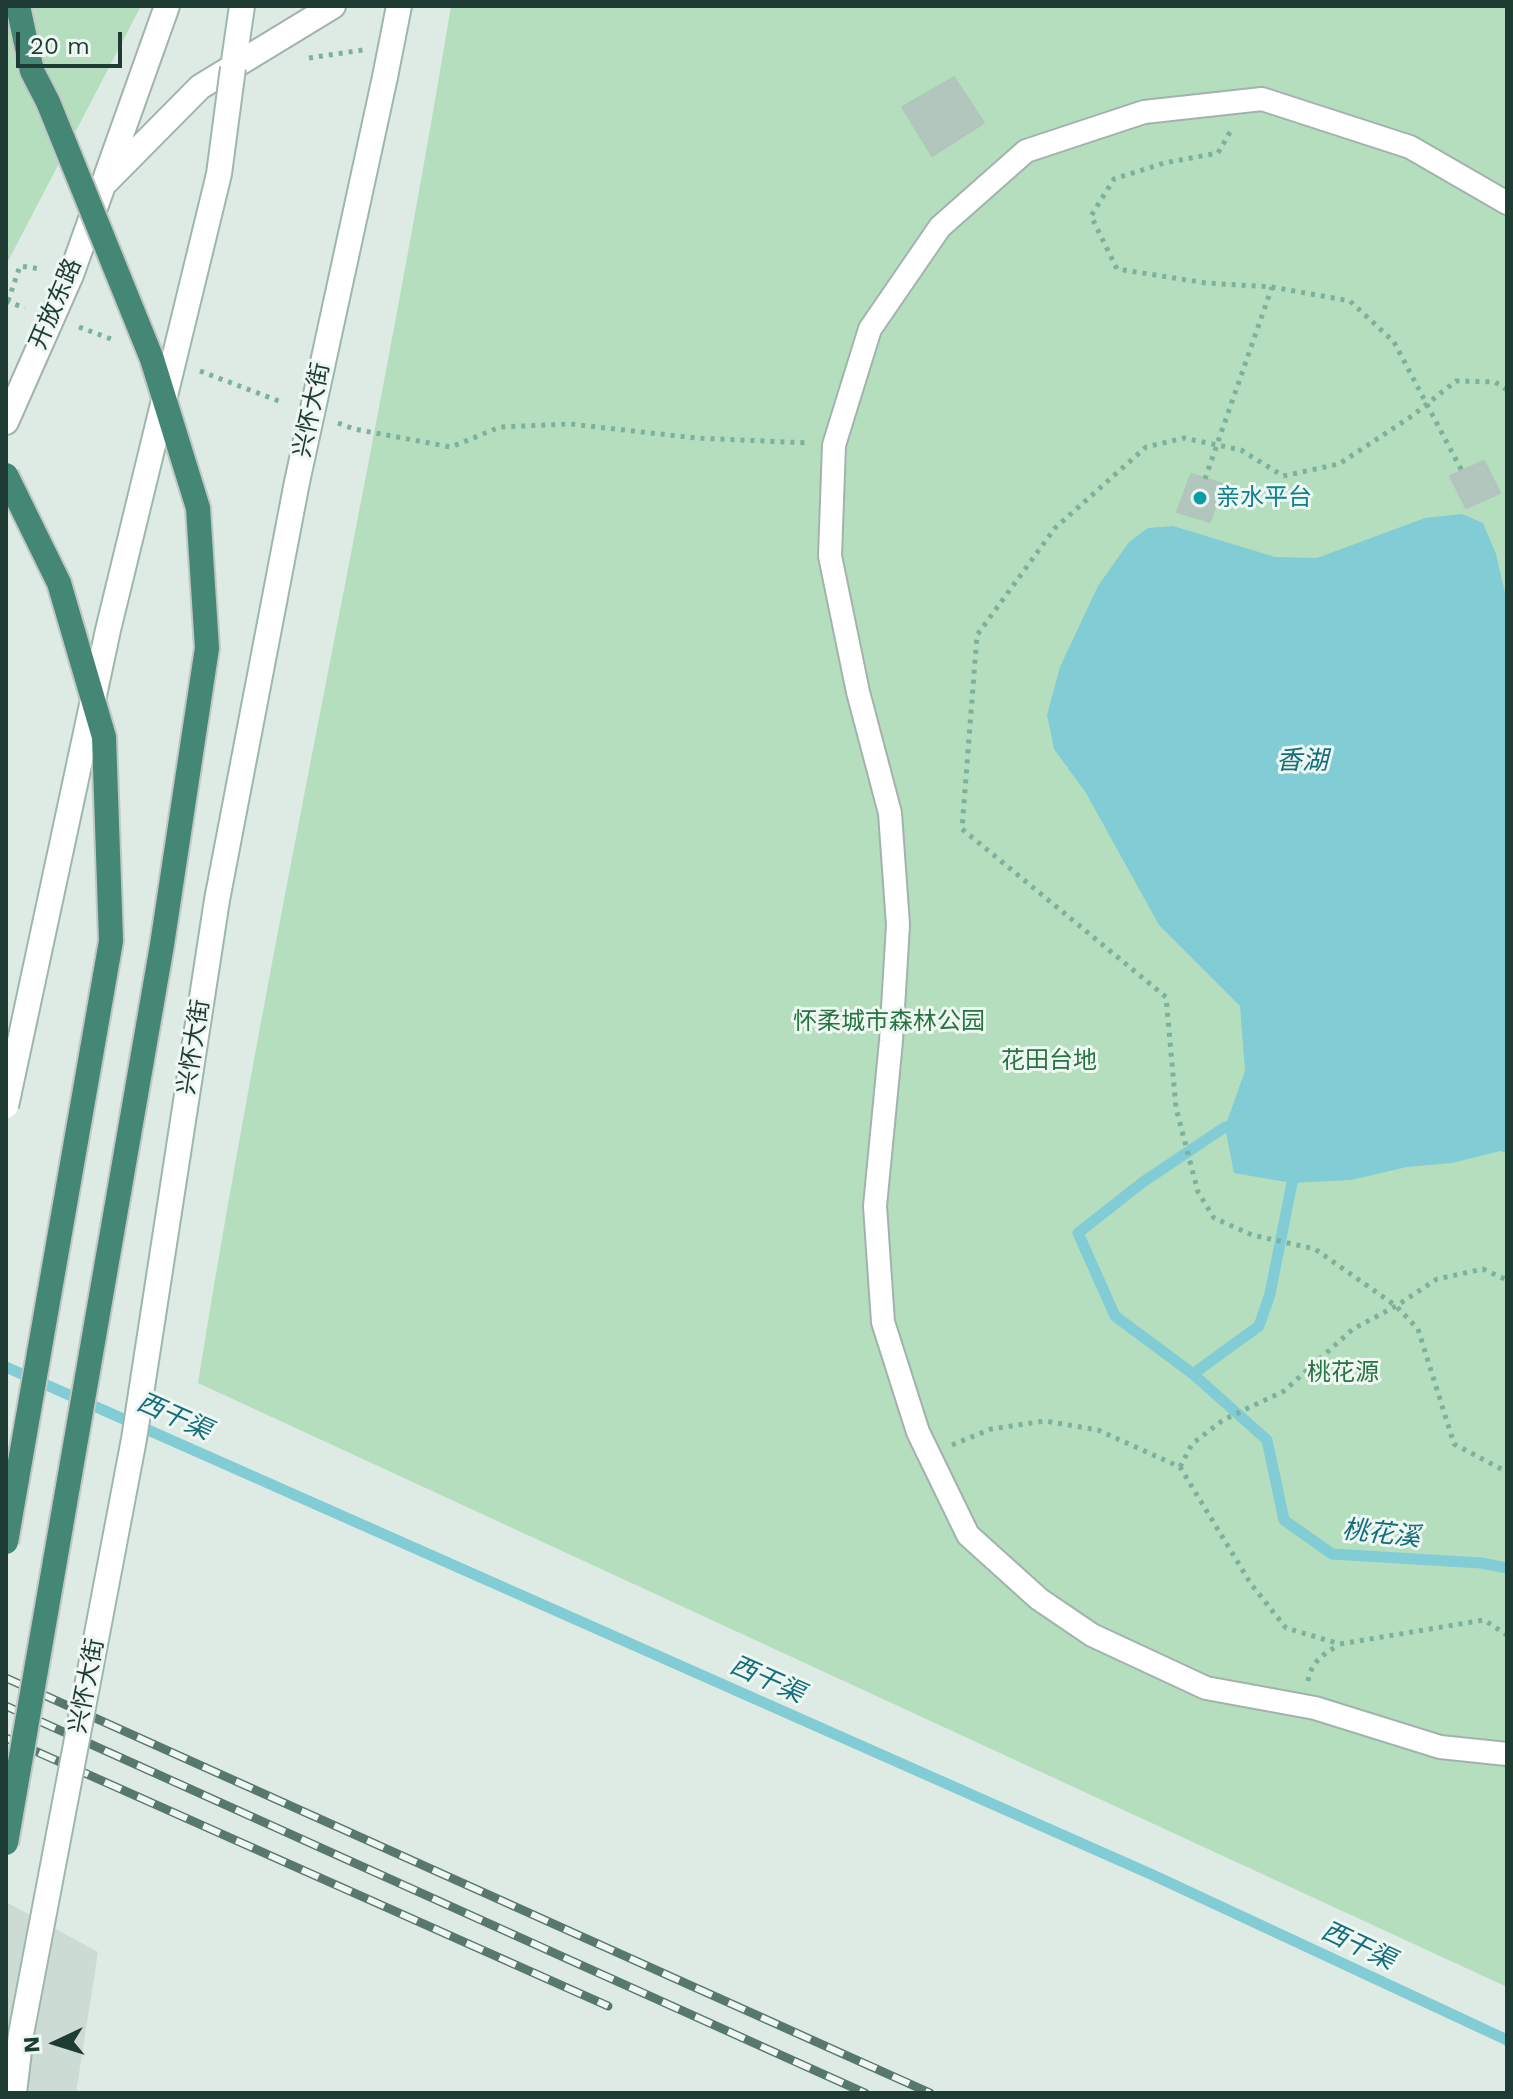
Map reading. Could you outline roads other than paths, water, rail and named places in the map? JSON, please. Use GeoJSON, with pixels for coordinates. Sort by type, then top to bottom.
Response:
{"type":"FeatureCollection","features":[{"type":"Feature","properties":{"kind":"highway"},"geometry":{"type":"LineString","coordinates":[[6,1843],[162,945],[207,648],[198,508],[152,359],[48,102],[32,71],[18,6]]}},
{"type":"Feature","properties":{"kind":"highway"},"geometry":{"type":"LineString","coordinates":[[6,475],[59,583],[104,737],[111,941],[6,1542]]}},
{"type":"Feature","properties":{"kind":"main road","name":"开放东路"},"geometry":{"type":"LineString","coordinates":[[6,422],[71,275],[167,6]]}},
{"type":"Feature","properties":{"kind":"main road"},"geometry":{"type":"LineString","coordinates":[[6,1106],[108,630],[219,174],[242,6]]}},
{"type":"Feature","properties":{"kind":"main road"},"geometry":{"type":"LineString","coordinates":[[102,185],[200,87],[333,6]]}},
{"type":"Feature","properties":{"kind":"main road","name":"兴怀大街"},"geometry":{"type":"LineString","coordinates":[[14,2093],[21,2034],[134,1439],[217,900],[297,482],[399,6]]}},
{"type":"Feature","properties":{"kind":"lane"},"geometry":{"type":"LineString","coordinates":[[1507,203],[1410,147],[1262,99],[1144,112],[1026,151],[940,227],[870,329],[834,445],[830,556],[858,692],[890,813],[898,925],[891,1041],[875,1206],[883,1322],[918,1432],[968,1535],[1039,1599],[1092,1635],[1206,1688],[1315,1708],[1440,1747],[1507,1754]]}},
{"type":"Feature","properties":{"kind":"water","name":"香湖"},"geometry":{"type":"Polygon","coordinates":[[[1462,514],[1483,523],[1496,554],[1507,602],[1507,1153],[1500,1151],[1452,1163],[1407,1167],[1351,1180],[1292,1183],[1234,1173],[1225,1127],[1245,1071],[1240,1006],[1159,925],[1086,793],[1054,749],[1047,715],[1060,667],[1098,586],[1129,542],[1148,528],[1173,526],[1275,557],[1317,558],[1425,518],[1462,514]]]}},
{"type":"Feature","properties":{"kind":"waterway"},"geometry":{"type":"LineString","coordinates":[[1193,1374],[1115,1316],[1078,1233],[1143,1182],[1225,1127]]}},
{"type":"Feature","properties":{"kind":"waterway","name":"桃花溪"},"geometry":{"type":"LineString","coordinates":[[1292,1183],[1270,1294],[1259,1326],[1193,1374],[1267,1440],[1284,1520],[1332,1554],[1481,1563],[1507,1568]]}},
{"type":"Feature","properties":{"kind":"waterway","name":"西干渠"},"geometry":{"type":"LineString","coordinates":[[6,1367],[1155,1876],[1507,2040]]}},
{"type":"Feature","properties":{"kind":"railway"},"geometry":{"type":"LineString","coordinates":[[6,1678],[930,2093]]}},
{"type":"Feature","properties":{"kind":"railway"},"geometry":{"type":"LineString","coordinates":[[6,1706],[865,2093]]}},
{"type":"Feature","properties":{"kind":"railway"},"geometry":{"type":"LineString","coordinates":[[6,1738],[608,2006]]}},
{"type":"Feature","properties":{"kind":"place","name":"亲水平台"},"geometry":{"type":"Point","coordinates":[1200,498]}},
{"type":"Feature","properties":{"kind":"park label","name":"怀柔城市森林公园"},"geometry":{"type":"Point","coordinates":[889,1022]}},
{"type":"Feature","properties":{"kind":"park label","name":"花田台地"},"geometry":{"type":"Point","coordinates":[1049,1061]}},
{"type":"Feature","properties":{"kind":"park label","name":"桃花源"},"geometry":{"type":"Point","coordinates":[1343,1373]}}]}
